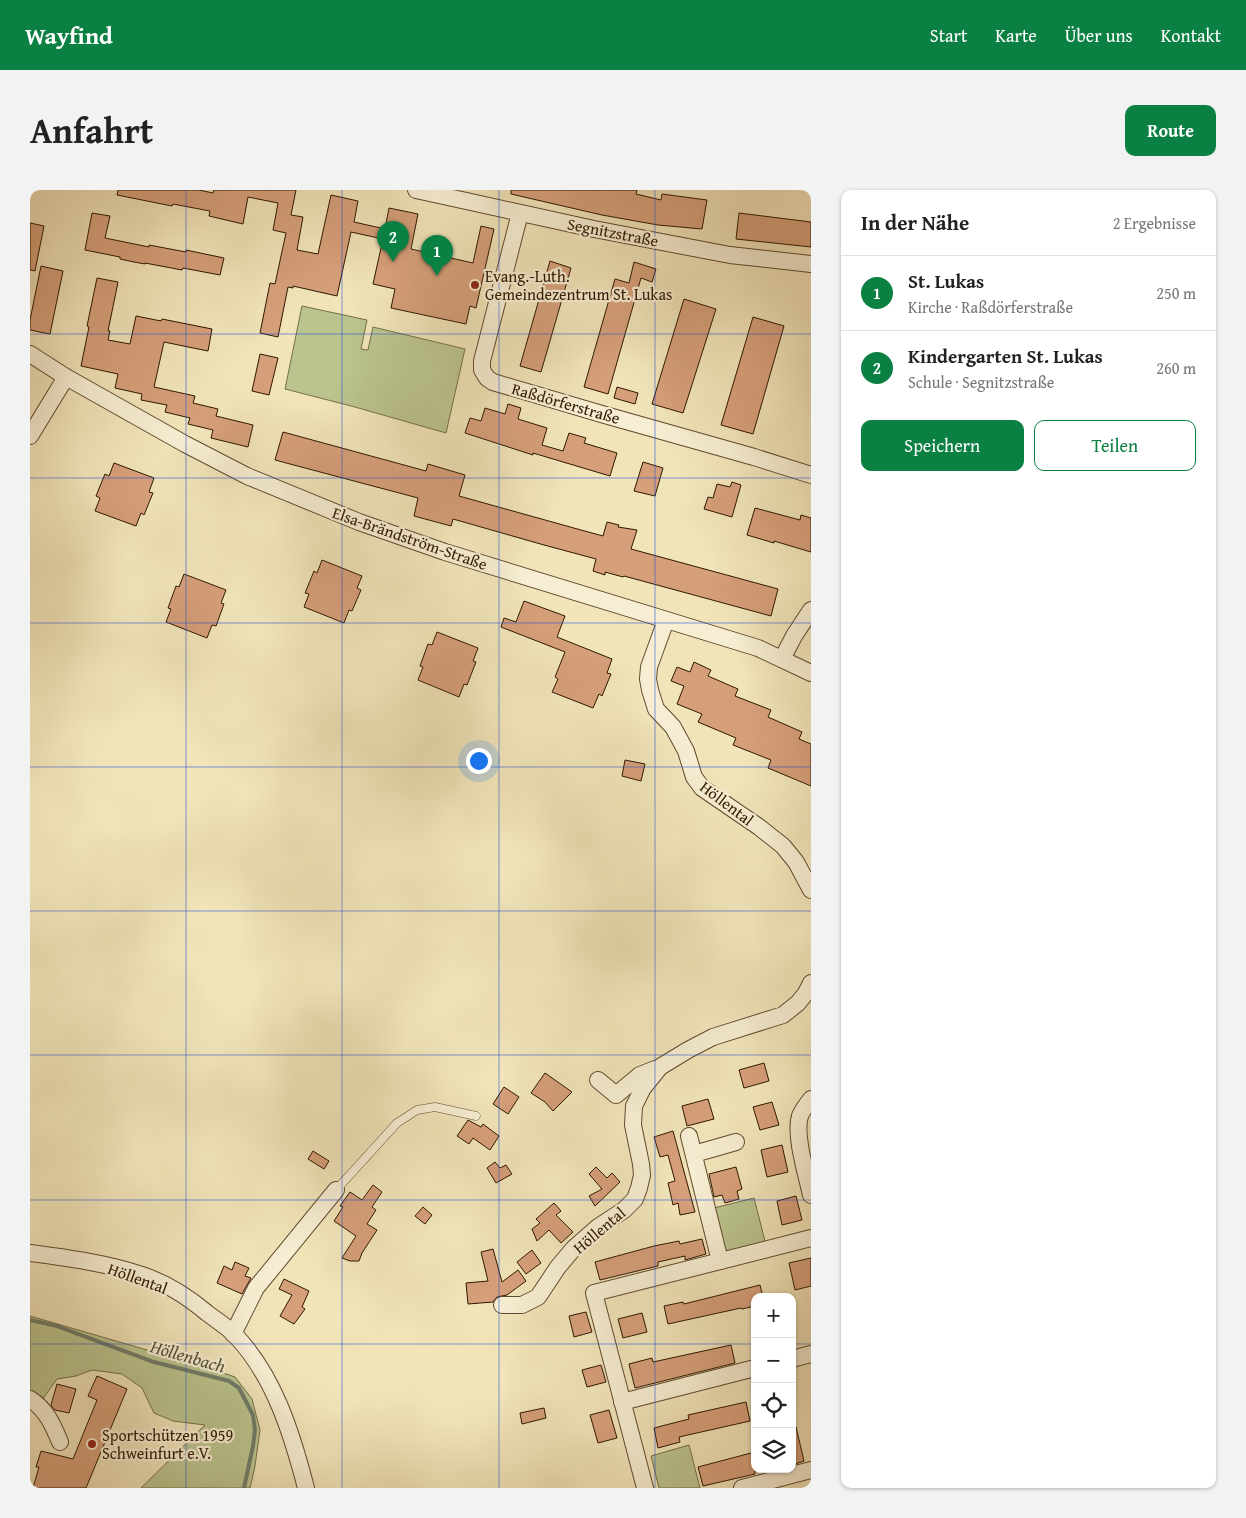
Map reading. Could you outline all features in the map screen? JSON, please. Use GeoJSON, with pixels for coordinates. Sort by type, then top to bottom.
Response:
{"type":"FeatureCollection","features":[{"type":"Feature","properties":{"kind":"street","name":"Segnitzstraße"},"geometry":{"type":"LineString","coordinates":[[416,190],[457,194],[520,213],[730,255],[811,264]]}},
{"type":"Feature","properties":{"kind":"street","name":"Raßdörferstraße"},"geometry":{"type":"LineString","coordinates":[[520,213],[482,361],[482,370],[486,378],[516,389],[754,456],[811,475]]}},
{"type":"Feature","properties":{"kind":"street","name":"Elsa-Brändström-Straße"},"geometry":{"type":"LineString","coordinates":[[30,354],[66,377],[170,436],[247,476],[358,522],[454,555],[749,646],[811,673]]}},
{"type":"Feature","properties":{"kind":"street"},"geometry":{"type":"LineString","coordinates":[[30,436],[66,377]]}},
{"type":"Feature","properties":{"kind":"street"},"geometry":{"type":"LineString","coordinates":[[782,659],[811,610]]}},
{"type":"Feature","properties":{"kind":"street","name":"Höllental"},"geometry":{"type":"LineString","coordinates":[[666,620],[650,667],[648,679],[656,709],[674,728],[686,751],[694,777],[702,788],[783,846],[796,862],[811,890]]}},
{"type":"Feature","properties":{"kind":"street","name":"Höllental"},"geometry":{"type":"LineString","coordinates":[[598,1080],[616,1095],[640,1076],[713,1037],[783,1015],[798,1003],[811,983]]}},
{"type":"Feature","properties":{"kind":"street","name":"Höllental"},"geometry":{"type":"LineString","coordinates":[[502,1305],[522,1305],[538,1297],[558,1267],[574,1248],[598,1227],[624,1210],[634,1199],[642,1175],[633,1125],[634,1106],[643,1088],[660,1067]]}},
{"type":"Feature","properties":{"kind":"street"},"geometry":{"type":"LineString","coordinates":[[811,1099],[800,1117],[799,1130],[811,1195]]}},
{"type":"Feature","properties":{"kind":"street"},"geometry":{"type":"LineString","coordinates":[[689,1136],[720,1261]]}},
{"type":"Feature","properties":{"kind":"street"},"geometry":{"type":"LineString","coordinates":[[694,1154],[736,1142]]}},
{"type":"Feature","properties":{"kind":"street"},"geometry":{"type":"LineString","coordinates":[[233,1334],[256,1288],[336,1190]]}},
{"type":"Feature","properties":{"kind":"street"},"geometry":{"type":"LineString","coordinates":[[645,1488],[594,1293],[811,1238]]}},
{"type":"Feature","properties":{"kind":"street","name":"Höllental"},"geometry":{"type":"LineString","coordinates":[[30,1253],[73,1259],[143,1276],[190,1299],[233,1334],[250,1353],[264,1376],[283,1415],[297,1453],[306,1488]]}},
{"type":"Feature","properties":{"kind":"street"},"geometry":{"type":"LineString","coordinates":[[796,1358],[811,1354]]}},
{"type":"Feature","properties":{"kind":"street"},"geometry":{"type":"LineString","coordinates":[[622,1402],[751,1369]]}},
{"type":"Feature","properties":{"kind":"street"},"geometry":{"type":"LineString","coordinates":[[30,1399],[43,1409],[60,1442]]}},
{"type":"Feature","properties":{"kind":"street"},"geometry":{"type":"LineString","coordinates":[[742,1488],[811,1470]]}},
{"type":"Feature","properties":{"kind":"lane"},"geometry":{"type":"LineString","coordinates":[[336,1190],[397,1123],[417,1110],[435,1107],[476,1116]]}},
{"type":"Feature","properties":{"kind":"green space"},"geometry":{"type":"Polygon","coordinates":[[[302,306],[367,320],[361,349],[368,350],[373,327],[465,349],[446,433],[285,389],[302,306]]]}},
{"type":"Feature","properties":{"kind":"green space"},"geometry":{"type":"Polygon","coordinates":[[[754,1198],[766,1245],[733,1254],[725,1250],[714,1208],[754,1198]]]}},
{"type":"Feature","properties":{"kind":"green space"},"geometry":{"type":"Polygon","coordinates":[[[30,1316],[235,1377],[252,1399],[260,1430],[250,1488],[141,1488],[205,1425],[173,1421],[154,1413],[142,1388],[122,1374],[92,1370],[76,1376],[57,1379],[42,1400],[30,1393],[30,1316]]]}},
{"type":"Feature","properties":{"kind":"green space"},"geometry":{"type":"Polygon","coordinates":[[[689,1445],[700,1488],[659,1488],[651,1456],[689,1445]]]}},
{"type":"Feature","properties":{"kind":"building"},"geometry":{"type":"Polygon","coordinates":[[[118,190],[199,190],[213,193],[214,190],[296,190],[291,215],[303,217],[297,250],[318,254],[331,195],[358,201],[354,222],[385,229],[389,208],[418,214],[411,249],[473,263],[481,226],[494,229],[476,308],[470,306],[466,324],[391,308],[395,289],[373,284],[383,239],[351,232],[337,296],[293,286],[293,288],[288,287],[278,337],[260,333],[270,283],[275,284],[286,233],[273,230],[278,203],[248,197],[243,224],[209,216],[210,211],[173,204],[172,206],[117,195],[118,190]]]}},
{"type":"Feature","properties":{"kind":"building"},"geometry":{"type":"Polygon","coordinates":[[[511,190],[637,190],[636,194],[661,200],[662,194],[707,200],[702,229],[658,225],[602,215],[511,194],[511,190]]]}},
{"type":"Feature","properties":{"kind":"building"},"geometry":{"type":"Polygon","coordinates":[[[92,213],[110,216],[105,238],[149,247],[149,245],[186,252],[186,250],[224,258],[220,275],[134,262],[120,259],[120,257],[85,250],[92,213]]]}},
{"type":"Feature","properties":{"kind":"building"},"geometry":{"type":"Polygon","coordinates":[[[739,213],[811,222],[811,247],[736,239],[739,213]]]}},
{"type":"Feature","properties":{"kind":"building"},"geometry":{"type":"Polygon","coordinates":[[[30,223],[44,226],[35,271],[30,270],[30,223]]]}},
{"type":"Feature","properties":{"kind":"building"},"geometry":{"type":"Polygon","coordinates":[[[550,261],[571,268],[541,372],[520,366],[550,261]]]}},
{"type":"Feature","properties":{"kind":"building"},"geometry":{"type":"Polygon","coordinates":[[[634,262],[656,269],[652,282],[641,278],[608,394],[584,387],[615,279],[629,283],[634,262]]]}},
{"type":"Feature","properties":{"kind":"building"},"geometry":{"type":"Polygon","coordinates":[[[41,266],[63,271],[50,334],[30,330],[30,320],[41,266]]]}},
{"type":"Feature","properties":{"kind":"building"},"geometry":{"type":"Polygon","coordinates":[[[97,278],[118,282],[108,331],[110,331],[108,340],[130,344],[136,316],[212,329],[208,351],[164,342],[154,387],[195,396],[193,403],[218,409],[216,416],[253,425],[248,447],[211,438],[213,430],[188,424],[190,418],[165,412],[167,405],[141,400],[142,394],[115,388],[118,374],[81,366],[97,278]]]}},
{"type":"Feature","properties":{"kind":"building"},"geometry":{"type":"Polygon","coordinates":[[[684,299],[716,309],[683,413],[652,404],[684,299]]]}},
{"type":"Feature","properties":{"kind":"building"},"geometry":{"type":"Polygon","coordinates":[[[753,317],[784,326],[753,434],[721,425],[753,317]]]}},
{"type":"Feature","properties":{"kind":"building"},"geometry":{"type":"Polygon","coordinates":[[[260,354],[278,358],[269,395],[252,391],[260,354]]]}},
{"type":"Feature","properties":{"kind":"building"},"geometry":{"type":"Polygon","coordinates":[[[617,387],[638,393],[635,404],[614,398],[617,387]]]}},
{"type":"Feature","properties":{"kind":"building"},"geometry":{"type":"Polygon","coordinates":[[[508,404],[521,408],[518,419],[547,428],[542,445],[563,451],[569,433],[586,438],[584,443],[617,453],[610,476],[533,453],[533,455],[465,433],[470,418],[481,421],[485,408],[505,414],[508,404]]]}},
{"type":"Feature","properties":{"kind":"building"},"geometry":{"type":"Polygon","coordinates":[[[283,432],[426,471],[428,464],[465,475],[459,496],[581,530],[603,536],[607,522],[619,525],[618,527],[637,530],[631,549],[778,589],[771,616],[624,576],[605,572],[605,575],[593,571],[596,559],[453,519],[451,526],[414,516],[418,498],[275,460],[283,432]]]}},
{"type":"Feature","properties":{"kind":"building"},"geometry":{"type":"Polygon","coordinates":[[[643,462],[663,468],[655,496],[634,491],[643,462]]]}},
{"type":"Feature","properties":{"kind":"building"},"geometry":{"type":"Polygon","coordinates":[[[114,463],[154,478],[149,492],[153,493],[144,515],[141,513],[136,526],[95,511],[100,498],[96,496],[105,474],[109,476],[114,463]]]}},
{"type":"Feature","properties":{"kind":"building"},"geometry":{"type":"Polygon","coordinates":[[[732,482],[741,485],[732,517],[704,509],[708,497],[713,498],[717,484],[730,487],[732,482]]]}},
{"type":"Feature","properties":{"kind":"building"},"geometry":{"type":"Polygon","coordinates":[[[755,508],[800,520],[801,515],[811,518],[811,552],[747,535],[755,508]]]}},
{"type":"Feature","properties":{"kind":"building"},"geometry":{"type":"Polygon","coordinates":[[[322,560],[362,576],[357,588],[361,590],[352,611],[349,610],[344,623],[304,607],[309,594],[305,593],[314,571],[317,573],[322,560]]]}},
{"type":"Feature","properties":{"kind":"building"},"geometry":{"type":"Polygon","coordinates":[[[184,574],[226,590],[221,603],[224,604],[216,626],[212,625],[207,638],[166,622],[171,609],[168,608],[176,586],[179,587],[184,574]]]}},
{"type":"Feature","properties":{"kind":"building"},"geometry":{"type":"Polygon","coordinates":[[[524,601],[565,616],[557,637],[612,659],[607,673],[611,674],[602,696],[599,694],[593,708],[552,692],[558,679],[555,677],[565,652],[501,627],[504,618],[516,622],[524,601]]]}},
{"type":"Feature","properties":{"kind":"building"},"geometry":{"type":"Polygon","coordinates":[[[437,632],[478,648],[473,661],[476,662],[467,685],[464,684],[459,697],[418,680],[423,667],[420,666],[428,644],[432,645],[437,632]]]}},
{"type":"Feature","properties":{"kind":"building"},"geometry":{"type":"Polygon","coordinates":[[[694,662],[711,670],[708,676],[738,689],[735,696],[771,710],[768,717],[802,732],[799,739],[811,744],[811,786],[768,768],[771,760],[733,745],[736,738],[698,722],[702,714],[677,704],[684,686],[671,681],[677,667],[690,672],[694,662]]]}},
{"type":"Feature","properties":{"kind":"building"},"geometry":{"type":"Polygon","coordinates":[[[625,760],[645,764],[641,781],[622,776],[625,760]]]}},
{"type":"Feature","properties":{"kind":"building"},"geometry":{"type":"Polygon","coordinates":[[[764,1063],[769,1081],[744,1088],[739,1070],[764,1063]]]}},
{"type":"Feature","properties":{"kind":"building"},"geometry":{"type":"Polygon","coordinates":[[[545,1073],[572,1092],[553,1111],[545,1102],[531,1093],[545,1073]]]}},
{"type":"Feature","properties":{"kind":"building"},"geometry":{"type":"Polygon","coordinates":[[[504,1087],[519,1097],[508,1114],[493,1104],[504,1087]]]}},
{"type":"Feature","properties":{"kind":"building"},"geometry":{"type":"Polygon","coordinates":[[[708,1099],[714,1119],[687,1126],[682,1106],[708,1099]]]}},
{"type":"Feature","properties":{"kind":"building"},"geometry":{"type":"Polygon","coordinates":[[[772,1102],[779,1125],[760,1130],[753,1107],[772,1102]]]}},
{"type":"Feature","properties":{"kind":"building"},"geometry":{"type":"Polygon","coordinates":[[[468,1120],[481,1127],[483,1124],[499,1136],[490,1150],[473,1138],[469,1144],[457,1136],[468,1120]]]}},
{"type":"Feature","properties":{"kind":"building"},"geometry":{"type":"Polygon","coordinates":[[[673,1131],[695,1212],[680,1215],[678,1203],[673,1205],[668,1183],[675,1181],[668,1155],[660,1157],[654,1137],[673,1131]]]}},
{"type":"Feature","properties":{"kind":"building"},"geometry":{"type":"Polygon","coordinates":[[[782,1145],[788,1172],[767,1177],[761,1150],[782,1145]]]}},
{"type":"Feature","properties":{"kind":"building"},"geometry":{"type":"Polygon","coordinates":[[[313,1151],[329,1161],[324,1169],[308,1159],[313,1151]]]}},
{"type":"Feature","properties":{"kind":"building"},"geometry":{"type":"Polygon","coordinates":[[[495,1162],[500,1168],[506,1165],[512,1174],[496,1183],[487,1168],[495,1162]]]}},
{"type":"Feature","properties":{"kind":"building"},"geometry":{"type":"Polygon","coordinates":[[[596,1167],[607,1178],[612,1173],[620,1182],[595,1206],[589,1196],[602,1189],[589,1174],[596,1167]]]}},
{"type":"Feature","properties":{"kind":"building"},"geometry":{"type":"Polygon","coordinates":[[[736,1167],[742,1189],[737,1191],[739,1199],[725,1203],[722,1195],[714,1197],[709,1174],[736,1167]]]}},
{"type":"Feature","properties":{"kind":"building"},"geometry":{"type":"Polygon","coordinates":[[[373,1185],[382,1192],[372,1207],[376,1210],[367,1224],[377,1230],[359,1261],[350,1261],[342,1258],[356,1236],[334,1221],[343,1207],[340,1206],[350,1192],[362,1200],[373,1185]]]}},
{"type":"Feature","properties":{"kind":"building"},"geometry":{"type":"Polygon","coordinates":[[[796,1196],[802,1220],[782,1225],[777,1201],[796,1196]]]}},
{"type":"Feature","properties":{"kind":"building"},"geometry":{"type":"Polygon","coordinates":[[[554,1203],[561,1211],[556,1215],[573,1232],[561,1243],[549,1230],[537,1241],[532,1229],[540,1223],[536,1219],[554,1203]]]}},
{"type":"Feature","properties":{"kind":"building"},"geometry":{"type":"Polygon","coordinates":[[[423,1207],[432,1215],[425,1224],[415,1216],[423,1207]]]}},
{"type":"Feature","properties":{"kind":"building"},"geometry":{"type":"Polygon","coordinates":[[[702,1239],[706,1254],[685,1260],[685,1256],[658,1262],[658,1266],[600,1280],[595,1262],[654,1246],[679,1241],[680,1244],[702,1239]]]}},
{"type":"Feature","properties":{"kind":"building"},"geometry":{"type":"Polygon","coordinates":[[[493,1249],[502,1282],[518,1270],[526,1281],[507,1295],[497,1297],[493,1302],[468,1304],[466,1283],[488,1281],[481,1252],[493,1249]]]}},
{"type":"Feature","properties":{"kind":"building"},"geometry":{"type":"Polygon","coordinates":[[[532,1250],[541,1263],[526,1274],[517,1262],[532,1250]]]}},
{"type":"Feature","properties":{"kind":"building"},"geometry":{"type":"Polygon","coordinates":[[[811,1258],[811,1286],[795,1290],[789,1263],[811,1258]]]}},
{"type":"Feature","properties":{"kind":"building"},"geometry":{"type":"Polygon","coordinates":[[[235,1262],[249,1268],[245,1276],[251,1278],[242,1294],[217,1283],[224,1266],[232,1270],[235,1262]]]}},
{"type":"Feature","properties":{"kind":"building"},"geometry":{"type":"Polygon","coordinates":[[[284,1279],[309,1291],[302,1307],[305,1309],[294,1324],[280,1316],[292,1295],[279,1289],[284,1279]]]}},
{"type":"Feature","properties":{"kind":"building"},"geometry":{"type":"Polygon","coordinates":[[[760,1285],[762,1293],[751,1293],[751,1307],[668,1324],[664,1306],[683,1302],[684,1304],[760,1285]]]}},
{"type":"Feature","properties":{"kind":"building"},"geometry":{"type":"Polygon","coordinates":[[[586,1312],[592,1332],[574,1337],[569,1316],[586,1312]]]}},
{"type":"Feature","properties":{"kind":"building"},"geometry":{"type":"Polygon","coordinates":[[[642,1313],[647,1332],[623,1338],[618,1319],[642,1313]]]}},
{"type":"Feature","properties":{"kind":"building"},"geometry":{"type":"Polygon","coordinates":[[[731,1345],[735,1363],[635,1388],[629,1364],[652,1358],[653,1362],[731,1345]]]}},
{"type":"Feature","properties":{"kind":"building"},"geometry":{"type":"Polygon","coordinates":[[[601,1365],[606,1382],[587,1387],[582,1370],[601,1365]]]}},
{"type":"Feature","properties":{"kind":"building","name":"Sportschützen 1959 Schweinfurt e.V."},"geometry":{"type":"Polygon","coordinates":[[[97,1376],[127,1389],[86,1488],[33,1488],[39,1467],[36,1467],[41,1451],[73,1459],[97,1400],[88,1396],[97,1376]]]}},
{"type":"Feature","properties":{"kind":"building"},"geometry":{"type":"Polygon","coordinates":[[[57,1384],[76,1389],[69,1413],[55,1410],[51,1405],[57,1384]]]}},
{"type":"Feature","properties":{"kind":"building"},"geometry":{"type":"Polygon","coordinates":[[[746,1402],[750,1421],[679,1437],[680,1442],[658,1448],[654,1428],[689,1419],[688,1415],[746,1402]]]}},
{"type":"Feature","properties":{"kind":"building"},"geometry":{"type":"Polygon","coordinates":[[[544,1408],[546,1418],[522,1424],[520,1413],[544,1408]]]}},
{"type":"Feature","properties":{"kind":"building"},"geometry":{"type":"Polygon","coordinates":[[[609,1410],[617,1438],[598,1443],[590,1415],[609,1410]]]}},
{"type":"Feature","properties":{"kind":"building"},"geometry":{"type":"Polygon","coordinates":[[[796,1427],[804,1461],[796,1464],[796,1427]]]}},
{"type":"Feature","properties":{"kind":"building"},"geometry":{"type":"Polygon","coordinates":[[[751,1453],[751,1473],[755,1474],[703,1486],[698,1467],[751,1453]]]}},
{"type":"Feature","properties":{"kind":"waterway","name":"Höllenbach"},"geometry":{"type":"LineString","coordinates":[[30,1320],[57,1326],[154,1362],[229,1381],[239,1388],[253,1415],[255,1430],[244,1488]]}},
{"type":"Feature","properties":{"kind":"place","name":"Kindergarten St. Lukas"},"geometry":{"type":"Point","coordinates":[393,262]}},
{"type":"Feature","properties":{"kind":"place","name":"St. Lukas"},"geometry":{"type":"Point","coordinates":[437,276]}},
{"type":"Feature","properties":{"kind":"place","name":"Evang.-Luth. Gemeindezentrum St. Lukas"},"geometry":{"type":"Point","coordinates":[475,285]}},
{"type":"Feature","properties":{"kind":"place","name":"Sportschützen 1959 Schweinfurt e.V."},"geometry":{"type":"Point","coordinates":[92,1444]}}]}
